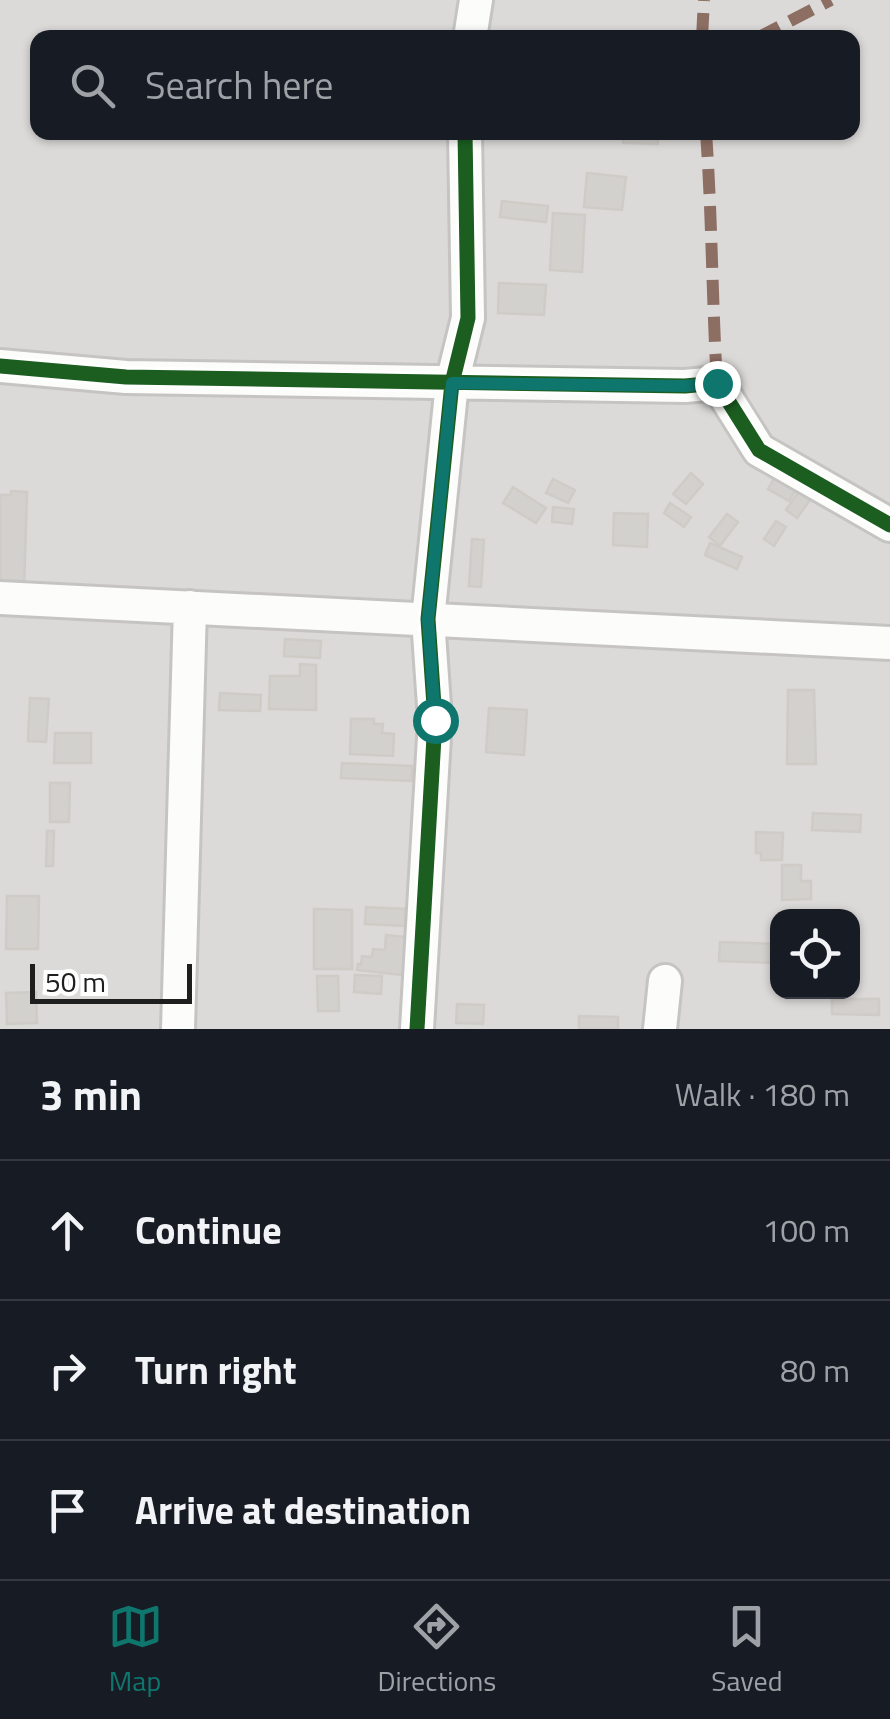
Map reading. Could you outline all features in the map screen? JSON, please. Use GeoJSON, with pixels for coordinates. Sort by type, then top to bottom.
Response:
{"type":"FeatureCollection","features":[{"type":"Feature","properties":{"kind":"street"},"geometry":{"type":"LineString","coordinates":[[471,30],[476,0]]}},
{"type":"Feature","properties":{"kind":"street"},"geometry":{"type":"LineString","coordinates":[[418,1029],[435,720],[428,619],[452,383],[468,318],[465,140]]}},
{"type":"Feature","properties":{"kind":"street"},"geometry":{"type":"LineString","coordinates":[[0,366],[126,378],[685,386],[717,383],[759,450],[890,525]]}},
{"type":"Feature","properties":{"kind":"street"},"geometry":{"type":"LineString","coordinates":[[0,598],[890,643]]}},
{"type":"Feature","properties":{"kind":"street"},"geometry":{"type":"LineString","coordinates":[[178,1029],[190,607]]}},
{"type":"Feature","properties":{"kind":"street"},"geometry":{"type":"LineString","coordinates":[[660,1029],[665,982]]}},
{"type":"Feature","properties":{"kind":"shaded area"},"geometry":{"type":"Polygon","coordinates":[[[0,0],[890,0],[890,1029],[0,1029],[0,0]]]}},
{"type":"Feature","properties":{"kind":"building"},"geometry":{"type":"Polygon","coordinates":[[[623,140],[658,140],[658,144],[623,143],[623,140]]]}},
{"type":"Feature","properties":{"kind":"building"},"geometry":{"type":"Polygon","coordinates":[[[587,173],[626,177],[622,210],[584,207],[587,173]]]}},
{"type":"Feature","properties":{"kind":"building"},"geometry":{"type":"Polygon","coordinates":[[[502,201],[548,206],[546,222],[500,217],[502,201]]]}},
{"type":"Feature","properties":{"kind":"building"},"geometry":{"type":"Polygon","coordinates":[[[553,213],[585,215],[582,272],[550,270],[553,213]]]}},
{"type":"Feature","properties":{"kind":"building"},"geometry":{"type":"Polygon","coordinates":[[[499,283],[546,285],[544,315],[498,313],[499,283]]]}},
{"type":"Feature","properties":{"kind":"building"},"geometry":{"type":"Polygon","coordinates":[[[691,473],[703,484],[686,504],[673,494],[691,473]]]}},
{"type":"Feature","properties":{"kind":"building"},"geometry":{"type":"Polygon","coordinates":[[[775,477],[796,489],[789,501],[768,489],[775,477]]]}},
{"type":"Feature","properties":{"kind":"building"},"geometry":{"type":"Polygon","coordinates":[[[553,479],[575,490],[568,503],[546,493],[553,479]]]}},
{"type":"Feature","properties":{"kind":"building"},"geometry":{"type":"Polygon","coordinates":[[[513,487],[546,508],[536,523],[503,503],[513,487]]]}},
{"type":"Feature","properties":{"kind":"building"},"geometry":{"type":"Polygon","coordinates":[[[11,491],[27,492],[24,589],[0,588],[0,495],[11,495],[11,491]]]}},
{"type":"Feature","properties":{"kind":"building"},"geometry":{"type":"Polygon","coordinates":[[[799,491],[810,500],[797,518],[786,510],[799,491]]]}},
{"type":"Feature","properties":{"kind":"building"},"geometry":{"type":"Polygon","coordinates":[[[670,503],[691,517],[684,527],[664,513],[670,503]]]}},
{"type":"Feature","properties":{"kind":"building"},"geometry":{"type":"Polygon","coordinates":[[[553,507],[574,509],[572,524],[552,522],[553,507]]]}},
{"type":"Feature","properties":{"kind":"building"},"geometry":{"type":"Polygon","coordinates":[[[614,513],[648,514],[647,547],[613,545],[614,513]]]}},
{"type":"Feature","properties":{"kind":"building"},"geometry":{"type":"Polygon","coordinates":[[[727,514],[738,522],[720,546],[709,537],[727,514]]]}},
{"type":"Feature","properties":{"kind":"building"},"geometry":{"type":"Polygon","coordinates":[[[776,521],[786,527],[774,546],[764,539],[776,521]]]}},
{"type":"Feature","properties":{"kind":"building"},"geometry":{"type":"Polygon","coordinates":[[[472,539],[484,540],[481,587],[469,586],[472,539]]]}},
{"type":"Feature","properties":{"kind":"building"},"geometry":{"type":"Polygon","coordinates":[[[710,543],[742,557],[737,569],[705,555],[710,543]]]}},
{"type":"Feature","properties":{"kind":"building"},"geometry":{"type":"Polygon","coordinates":[[[285,639],[321,641],[320,658],[284,656],[285,639]]]}},
{"type":"Feature","properties":{"kind":"building"},"geometry":{"type":"Polygon","coordinates":[[[300,664],[316,665],[316,710],[269,709],[270,676],[300,676],[300,664]]]}},
{"type":"Feature","properties":{"kind":"building"},"geometry":{"type":"Polygon","coordinates":[[[788,690],[814,690],[816,764],[787,764],[788,690]]]}},
{"type":"Feature","properties":{"kind":"building"},"geometry":{"type":"Polygon","coordinates":[[[220,693],[261,695],[260,711],[219,710],[220,693]]]}},
{"type":"Feature","properties":{"kind":"building"},"geometry":{"type":"Polygon","coordinates":[[[30,698],[49,699],[46,742],[28,741],[30,698]]]}},
{"type":"Feature","properties":{"kind":"building"},"geometry":{"type":"Polygon","coordinates":[[[489,708],[527,710],[524,755],[486,752],[489,708]]]}},
{"type":"Feature","properties":{"kind":"building"},"geometry":{"type":"Polygon","coordinates":[[[351,719],[374,719],[374,724],[383,724],[382,733],[394,734],[393,756],[350,754],[351,719]]]}},
{"type":"Feature","properties":{"kind":"building"},"geometry":{"type":"Polygon","coordinates":[[[55,733],[91,733],[91,763],[54,763],[55,733]]]}},
{"type":"Feature","properties":{"kind":"building"},"geometry":{"type":"Polygon","coordinates":[[[342,763],[412,766],[412,781],[341,778],[342,763]]]}},
{"type":"Feature","properties":{"kind":"building"},"geometry":{"type":"Polygon","coordinates":[[[50,783],[70,783],[69,822],[50,822],[50,783]]]}},
{"type":"Feature","properties":{"kind":"building"},"geometry":{"type":"Polygon","coordinates":[[[813,813],[861,815],[860,832],[812,830],[813,813]]]}},
{"type":"Feature","properties":{"kind":"building"},"geometry":{"type":"Polygon","coordinates":[[[47,831],[54,831],[53,866],[46,866],[47,831]]]}},
{"type":"Feature","properties":{"kind":"building"},"geometry":{"type":"Polygon","coordinates":[[[756,832],[783,833],[782,860],[761,860],[761,853],[756,853],[756,832]]]}},
{"type":"Feature","properties":{"kind":"building"},"geometry":{"type":"Polygon","coordinates":[[[782,865],[801,865],[801,881],[811,881],[811,899],[782,900],[782,865]]]}},
{"type":"Feature","properties":{"kind":"building"},"geometry":{"type":"Polygon","coordinates":[[[7,896],[39,896],[38,949],[6,949],[7,896]]]}},
{"type":"Feature","properties":{"kind":"building"},"geometry":{"type":"Polygon","coordinates":[[[366,907],[406,909],[405,926],[365,924],[366,907]]]}},
{"type":"Feature","properties":{"kind":"building"},"geometry":{"type":"Polygon","coordinates":[[[314,909],[352,910],[352,969],[314,969],[314,909]]]}},
{"type":"Feature","properties":{"kind":"building"},"geometry":{"type":"Polygon","coordinates":[[[386,935],[406,937],[403,975],[357,970],[362,956],[372,957],[373,949],[385,950],[386,935]]]}},
{"type":"Feature","properties":{"kind":"building"},"geometry":{"type":"Polygon","coordinates":[[[720,942],[770,944],[770,963],[719,961],[720,942]]]}},
{"type":"Feature","properties":{"kind":"building"},"geometry":{"type":"Polygon","coordinates":[[[355,975],[382,976],[381,994],[354,992],[355,975]]]}},
{"type":"Feature","properties":{"kind":"building"},"geometry":{"type":"Polygon","coordinates":[[[317,976],[338,976],[339,1011],[318,1011],[317,976]]]}},
{"type":"Feature","properties":{"kind":"building"},"geometry":{"type":"Polygon","coordinates":[[[36,992],[37,1023],[7,1024],[6,993],[36,992]]]}},
{"type":"Feature","properties":{"kind":"building"},"geometry":{"type":"Polygon","coordinates":[[[832,999],[879,999],[879,1015],[832,1014],[832,999]]]}},
{"type":"Feature","properties":{"kind":"building"},"geometry":{"type":"Polygon","coordinates":[[[457,1004],[484,1005],[483,1024],[456,1023],[457,1004]]]}},
{"type":"Feature","properties":{"kind":"building"},"geometry":{"type":"Polygon","coordinates":[[[579,1016],[618,1017],[618,1029],[579,1029],[579,1016]]]}},
{"type":"Feature","properties":{"kind":"marked path"},"geometry":{"type":"LineString","coordinates":[[702,30],[704,0]]}},
{"type":"Feature","properties":{"kind":"marked path"},"geometry":{"type":"LineString","coordinates":[[773,30],[831,0]]}},
{"type":"Feature","properties":{"kind":"marked path"},"geometry":{"type":"LineString","coordinates":[[707,140],[717,383]]}},
{"type":"Feature","properties":{"kind":"cycle path"},"geometry":{"type":"LineString","coordinates":[[417,1029],[435,720],[428,619],[452,383],[468,318],[465,140]]}},
{"type":"Feature","properties":{"kind":"cycle path"},"geometry":{"type":"LineString","coordinates":[[0,366],[126,377],[685,386],[717,383],[759,450],[890,525]]}},
{"type":"Feature","properties":{"kind":"route"},"geometry":{"type":"LineString","coordinates":[[435,720],[428,619],[452,383],[717,383]]}}]}
